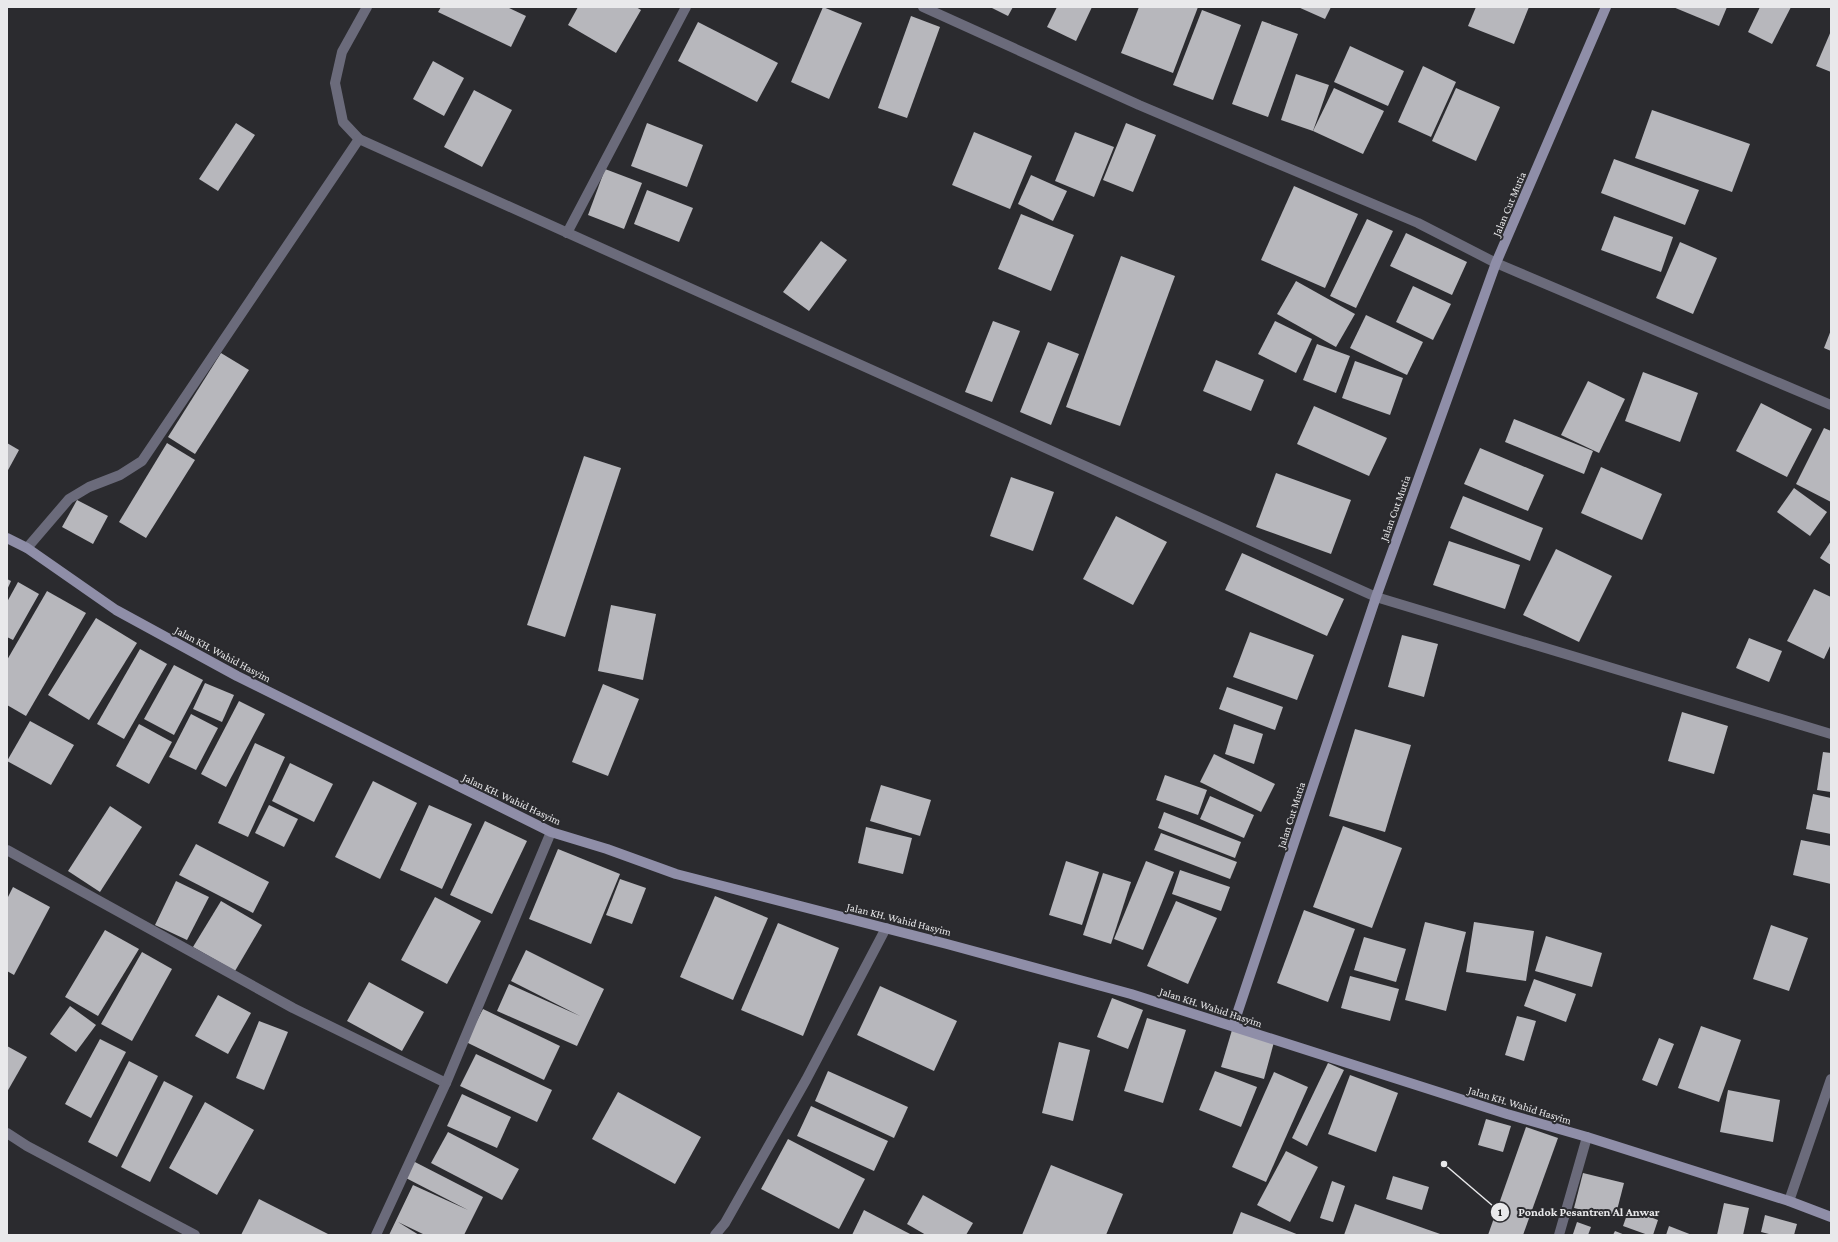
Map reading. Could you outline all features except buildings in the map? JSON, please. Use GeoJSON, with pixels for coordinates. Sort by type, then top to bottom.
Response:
{"type":"FeatureCollection","features":[{"type":"Feature","properties":{"kind":"street"},"geometry":{"type":"LineString","coordinates":[[367,7],[342,52],[335,83],[343,122],[359,139],[1376,597],[1831,734]]}},
{"type":"Feature","properties":{"kind":"street"},"geometry":{"type":"LineString","coordinates":[[567,233],[686,7]]}},
{"type":"Feature","properties":{"kind":"street"},"geometry":{"type":"LineString","coordinates":[[923,7],[1139,105],[1418,223],[1496,263],[1831,405]]}},
{"type":"Feature","properties":{"kind":"street","name":"Jalan Cut Mutia"},"geometry":{"type":"LineString","coordinates":[[1233,1026],[1376,597],[1496,263],[1606,7]]}},
{"type":"Feature","properties":{"kind":"street"},"geometry":{"type":"LineString","coordinates":[[27,548],[69,499],[89,487],[120,475],[142,461],[359,139]]}},
{"type":"Feature","properties":{"kind":"street","name":"Jalan KH. Wahid Hasyim"},"geometry":{"type":"LineString","coordinates":[[7,538],[27,548],[116,610],[224,669],[551,832],[608,849],[676,874],[886,928],[1131,994],[1507,1114],[1587,1137],[1789,1201],[1831,1217]]}},
{"type":"Feature","properties":{"kind":"street"},"geometry":{"type":"LineString","coordinates":[[376,1235],[446,1083],[551,832]]}},
{"type":"Feature","properties":{"kind":"street"},"geometry":{"type":"LineString","coordinates":[[7,850],[293,1008],[446,1083]]}},
{"type":"Feature","properties":{"kind":"street"},"geometry":{"type":"LineString","coordinates":[[715,1235],[725,1223],[806,1080],[886,928]]}},
{"type":"Feature","properties":{"kind":"street"},"geometry":{"type":"LineString","coordinates":[[1789,1201],[1831,1079]]}},
{"type":"Feature","properties":{"kind":"street"},"geometry":{"type":"LineString","coordinates":[[7,1133],[195,1235]]}},
{"type":"Feature","properties":{"kind":"street"},"geometry":{"type":"LineString","coordinates":[[1560,1235],[1587,1137]]}},
{"type":"Feature","properties":{"kind":"place","name":"Pondok Pesantren Al Anwar"},"geometry":{"type":"Point","coordinates":[1444,1164]}}]}
